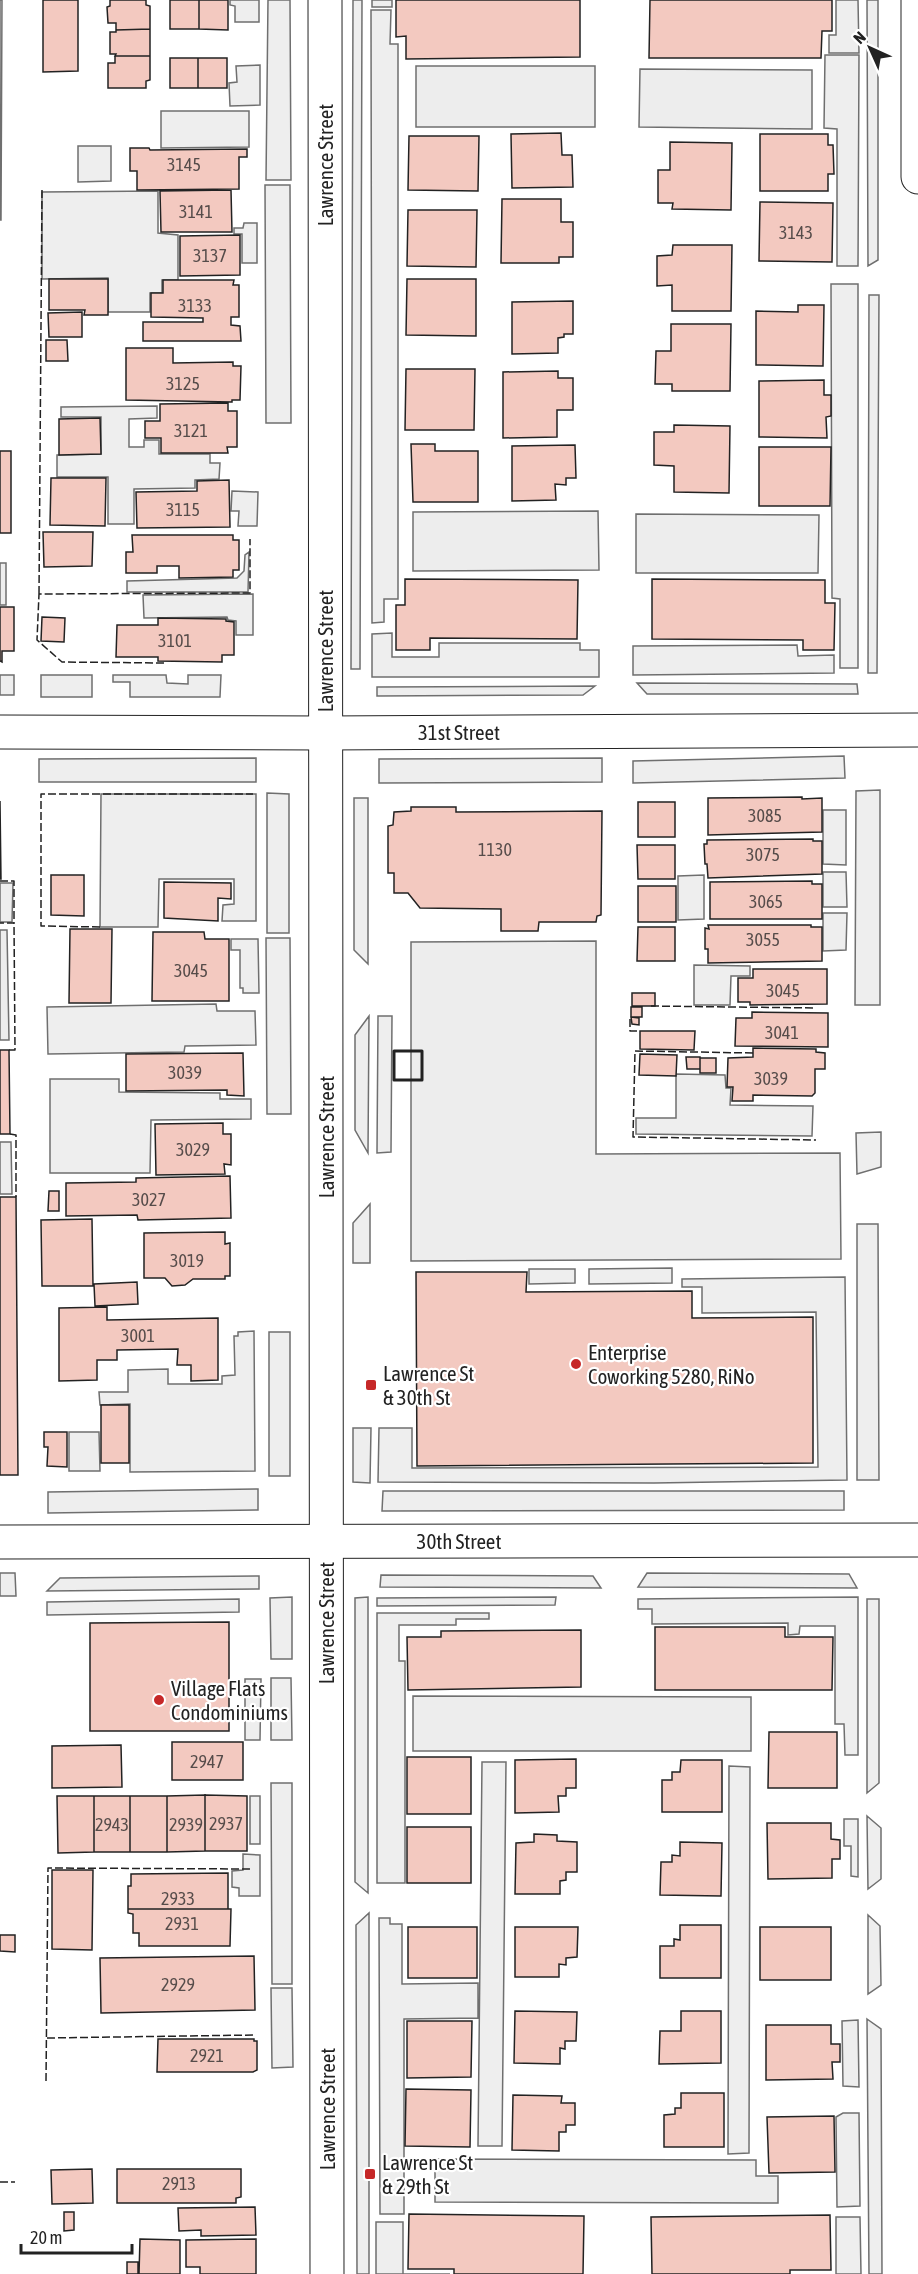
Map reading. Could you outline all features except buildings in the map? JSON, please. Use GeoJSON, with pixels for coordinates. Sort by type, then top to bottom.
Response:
{"type":"FeatureCollection","features":[{"type":"Feature","properties":{"kind":"street","name":"Lawrence Street"},"geometry":{"type":"LineString","coordinates":[[324,0],[327,2274]]}},
{"type":"Feature","properties":{"kind":"street"},"geometry":{"type":"LineString","coordinates":[[918,0],[918,177]]}},
{"type":"Feature","properties":{"kind":"street","name":"31st Street"},"geometry":{"type":"LineString","coordinates":[[0,732],[918,730]]}},
{"type":"Feature","properties":{"kind":"street","name":"30th Street"},"geometry":{"type":"LineString","coordinates":[[0,1542],[918,1540]]}},
{"type":"Feature","properties":{"kind":"shaded area"},"geometry":{"type":"Polygon","coordinates":[[[0,0],[2,0],[1,220],[0,220],[0,0]]]}},
{"type":"Feature","properties":{"kind":"shaded area"},"geometry":{"type":"Polygon","coordinates":[[[230,0],[259,0],[259,22],[235,22],[235,6],[230,5],[230,0]]]}},
{"type":"Feature","properties":{"kind":"shaded area"},"geometry":{"type":"Polygon","coordinates":[[[268,0],[290,0],[291,180],[266,180],[268,0]]]}},
{"type":"Feature","properties":{"kind":"shaded area"},"geometry":{"type":"Polygon","coordinates":[[[353,0],[362,0],[360,669],[351,669],[353,0]]]}},
{"type":"Feature","properties":{"kind":"shaded area"},"geometry":{"type":"Polygon","coordinates":[[[372,0],[392,0],[392,7],[372,7],[372,0]]]}},
{"type":"Feature","properties":{"kind":"shaded area"},"geometry":{"type":"Polygon","coordinates":[[[836,0],[858,0],[859,53],[829,53],[829,35],[836,35],[836,0]]]}},
{"type":"Feature","properties":{"kind":"shaded area"},"geometry":{"type":"Polygon","coordinates":[[[867,0],[878,0],[878,260],[868,266],[867,0]]]}},
{"type":"Feature","properties":{"kind":"shaded area"},"geometry":{"type":"Polygon","coordinates":[[[371,10],[391,10],[390,44],[398,44],[398,599],[384,599],[384,622],[372,623],[371,10]]]}},
{"type":"Feature","properties":{"kind":"shaded area"},"geometry":{"type":"Polygon","coordinates":[[[825,55],[859,55],[858,266],[837,266],[837,129],[824,128],[825,55]]]}},
{"type":"Feature","properties":{"kind":"shaded area"},"geometry":{"type":"Polygon","coordinates":[[[260,65],[260,105],[230,106],[229,83],[237,82],[236,66],[260,65]]]}},
{"type":"Feature","properties":{"kind":"shaded area"},"geometry":{"type":"Polygon","coordinates":[[[416,66],[595,66],[595,127],[416,127],[416,66]]]}},
{"type":"Feature","properties":{"kind":"shaded area"},"geometry":{"type":"Polygon","coordinates":[[[640,69],[812,70],[812,129],[639,127],[640,69]]]}},
{"type":"Feature","properties":{"kind":"shaded area"},"geometry":{"type":"Polygon","coordinates":[[[161,111],[249,111],[249,147],[161,148],[161,111]]]}},
{"type":"Feature","properties":{"kind":"shaded area"},"geometry":{"type":"Polygon","coordinates":[[[78,146],[111,146],[111,181],[78,182],[78,146]]]}},
{"type":"Feature","properties":{"kind":"shaded area"},"geometry":{"type":"Polygon","coordinates":[[[265,185],[290,185],[291,423],[266,423],[265,185]]]}},
{"type":"Feature","properties":{"kind":"shaded area"},"geometry":{"type":"Polygon","coordinates":[[[158,191],[158,233],[178,235],[178,280],[162,280],[162,293],[150,293],[150,312],[108,312],[108,278],[42,279],[42,192],[158,191]]]}},
{"type":"Feature","properties":{"kind":"shaded area"},"geometry":{"type":"Polygon","coordinates":[[[244,223],[257,223],[257,263],[242,263],[242,234],[234,234],[234,228],[243,228],[244,223]]]}},
{"type":"Feature","properties":{"kind":"shaded area"},"geometry":{"type":"Polygon","coordinates":[[[831,284],[858,284],[858,668],[840,668],[840,599],[832,598],[831,284]]]}},
{"type":"Feature","properties":{"kind":"shaded area"},"geometry":{"type":"Polygon","coordinates":[[[869,295],[879,295],[877,673],[868,673],[869,295]]]}},
{"type":"Feature","properties":{"kind":"shaded area"},"geometry":{"type":"Polygon","coordinates":[[[157,406],[157,418],[129,419],[129,447],[144,447],[144,440],[159,440],[159,454],[210,454],[210,463],[220,463],[219,479],[195,480],[195,488],[134,489],[134,524],[108,524],[108,477],[57,477],[57,455],[101,454],[101,417],[61,417],[61,407],[157,406]]]}},
{"type":"Feature","properties":{"kind":"shaded area"},"geometry":{"type":"Polygon","coordinates":[[[232,491],[258,492],[257,526],[238,526],[239,511],[231,511],[232,491]]]}},
{"type":"Feature","properties":{"kind":"shaded area"},"geometry":{"type":"Polygon","coordinates":[[[598,511],[599,570],[413,571],[413,512],[598,511]]]}},
{"type":"Feature","properties":{"kind":"shaded area"},"geometry":{"type":"Polygon","coordinates":[[[636,514],[819,515],[818,573],[636,573],[636,514]]]}},
{"type":"Feature","properties":{"kind":"shaded area"},"geometry":{"type":"Polygon","coordinates":[[[249,552],[248,592],[127,592],[127,581],[237,578],[244,571],[245,555],[249,552]]]}},
{"type":"Feature","properties":{"kind":"shaded area"},"geometry":{"type":"Polygon","coordinates":[[[0,563],[6,563],[6,605],[0,605],[0,563]]]}},
{"type":"Feature","properties":{"kind":"shaded area"},"geometry":{"type":"Polygon","coordinates":[[[253,594],[253,635],[236,635],[236,621],[228,620],[227,617],[144,618],[143,595],[253,594]]]}},
{"type":"Feature","properties":{"kind":"shaded area"},"geometry":{"type":"Polygon","coordinates":[[[392,633],[392,657],[439,657],[439,643],[580,643],[580,650],[599,650],[599,677],[372,677],[372,634],[392,633]]]}},
{"type":"Feature","properties":{"kind":"shaded area"},"geometry":{"type":"Polygon","coordinates":[[[797,645],[798,656],[834,655],[834,673],[633,675],[633,646],[797,645]]]}},
{"type":"Feature","properties":{"kind":"shaded area"},"geometry":{"type":"Polygon","coordinates":[[[0,675],[14,675],[14,695],[0,695],[0,675]]]}},
{"type":"Feature","properties":{"kind":"shaded area"},"geometry":{"type":"Polygon","coordinates":[[[41,675],[92,675],[92,697],[41,697],[41,675]]]}},
{"type":"Feature","properties":{"kind":"shaded area"},"geometry":{"type":"Polygon","coordinates":[[[113,675],[166,675],[167,683],[188,684],[188,675],[221,675],[220,697],[130,697],[130,682],[113,682],[113,675]]]}},
{"type":"Feature","properties":{"kind":"shaded area"},"geometry":{"type":"Polygon","coordinates":[[[637,683],[857,684],[858,694],[647,694],[637,683]]]}},
{"type":"Feature","properties":{"kind":"shaded area"},"geometry":{"type":"Polygon","coordinates":[[[595,686],[583,695],[377,696],[377,687],[595,686]]]}},
{"type":"Feature","properties":{"kind":"shaded area"},"geometry":{"type":"Polygon","coordinates":[[[844,756],[845,778],[633,783],[633,761],[844,756]]]}},
{"type":"Feature","properties":{"kind":"shaded area"},"geometry":{"type":"Polygon","coordinates":[[[256,758],[256,782],[39,782],[39,759],[256,758]]]}},
{"type":"Feature","properties":{"kind":"shaded area"},"geometry":{"type":"Polygon","coordinates":[[[602,758],[602,782],[379,783],[379,759],[602,758]]]}},
{"type":"Feature","properties":{"kind":"shaded area"},"geometry":{"type":"Polygon","coordinates":[[[880,790],[880,1005],[855,1005],[856,791],[880,790]]]}},
{"type":"Feature","properties":{"kind":"shaded area"},"geometry":{"type":"Polygon","coordinates":[[[267,793],[289,794],[289,933],[267,933],[267,793]]]}},
{"type":"Feature","properties":{"kind":"shaded area"},"geometry":{"type":"Polygon","coordinates":[[[101,794],[256,794],[256,921],[222,921],[223,905],[234,904],[234,879],[159,879],[158,927],[100,927],[101,794]]]}},
{"type":"Feature","properties":{"kind":"shaded area"},"geometry":{"type":"Polygon","coordinates":[[[354,798],[368,798],[368,964],[354,950],[354,798]]]}},
{"type":"Feature","properties":{"kind":"shaded area"},"geometry":{"type":"Polygon","coordinates":[[[823,810],[846,810],[846,865],[823,864],[823,810]]]}},
{"type":"Feature","properties":{"kind":"shaded area"},"geometry":{"type":"Polygon","coordinates":[[[823,872],[846,872],[847,907],[823,907],[823,872]]]}},
{"type":"Feature","properties":{"kind":"shaded area"},"geometry":{"type":"Polygon","coordinates":[[[704,875],[704,919],[678,920],[678,876],[704,875]]]}},
{"type":"Feature","properties":{"kind":"shaded area"},"geometry":{"type":"Polygon","coordinates":[[[0,883],[13,883],[12,922],[0,922],[0,883]]]}},
{"type":"Feature","properties":{"kind":"shaded area"},"geometry":{"type":"Polygon","coordinates":[[[823,913],[847,913],[846,950],[823,951],[823,913]]]}},
{"type":"Feature","properties":{"kind":"shaded area"},"geometry":{"type":"Polygon","coordinates":[[[0,930],[7,930],[9,1040],[0,1040],[0,930]]]}},
{"type":"Feature","properties":{"kind":"shaded area"},"geometry":{"type":"Polygon","coordinates":[[[266,938],[290,938],[291,1114],[267,1114],[266,938]]]}},
{"type":"Feature","properties":{"kind":"shaded area"},"geometry":{"type":"Polygon","coordinates":[[[231,939],[258,939],[259,993],[243,993],[243,988],[240,988],[240,950],[231,950],[231,939]]]}},
{"type":"Feature","properties":{"kind":"shaded area"},"geometry":{"type":"Polygon","coordinates":[[[596,941],[596,1154],[840,1153],[841,1259],[411,1261],[411,942],[596,941]]]}},
{"type":"Feature","properties":{"kind":"shaded area"},"geometry":{"type":"Polygon","coordinates":[[[694,965],[750,966],[750,976],[731,976],[730,1005],[694,1005],[694,965]]]}},
{"type":"Feature","properties":{"kind":"shaded area"},"geometry":{"type":"Polygon","coordinates":[[[216,1004],[217,1011],[255,1011],[256,1045],[185,1046],[184,1052],[48,1054],[47,1007],[216,1004]]]}},
{"type":"Feature","properties":{"kind":"shaded area"},"geometry":{"type":"Polygon","coordinates":[[[369,1016],[368,1153],[355,1130],[355,1035],[369,1016]]]}},
{"type":"Feature","properties":{"kind":"shaded area"},"geometry":{"type":"Polygon","coordinates":[[[378,1016],[392,1016],[391,1152],[377,1153],[378,1016]]]}},
{"type":"Feature","properties":{"kind":"shaded area"},"geometry":{"type":"Polygon","coordinates":[[[676,1074],[725,1075],[726,1088],[731,1088],[730,1105],[813,1106],[812,1136],[636,1134],[636,1118],[676,1118],[676,1074]]]}},
{"type":"Feature","properties":{"kind":"shaded area"},"geometry":{"type":"Polygon","coordinates":[[[50,1079],[119,1079],[119,1092],[220,1093],[220,1099],[251,1099],[251,1119],[151,1120],[150,1173],[50,1173],[50,1079]]]}},
{"type":"Feature","properties":{"kind":"shaded area"},"geometry":{"type":"Polygon","coordinates":[[[881,1132],[881,1167],[857,1174],[856,1133],[881,1132]]]}},
{"type":"Feature","properties":{"kind":"shaded area"},"geometry":{"type":"Polygon","coordinates":[[[0,1142],[11,1142],[12,1194],[0,1194],[0,1142]]]}},
{"type":"Feature","properties":{"kind":"shaded area"},"geometry":{"type":"Polygon","coordinates":[[[370,1204],[370,1263],[353,1263],[353,1223],[370,1204]]]}},
{"type":"Feature","properties":{"kind":"shaded area"},"geometry":{"type":"Polygon","coordinates":[[[857,1224],[878,1224],[879,1480],[857,1480],[857,1224]]]}},
{"type":"Feature","properties":{"kind":"shaded area"},"geometry":{"type":"Polygon","coordinates":[[[672,1268],[672,1283],[589,1284],[589,1269],[672,1268]]]}},
{"type":"Feature","properties":{"kind":"shaded area"},"geometry":{"type":"Polygon","coordinates":[[[529,1269],[575,1269],[575,1283],[529,1284],[529,1269]]]}},
{"type":"Feature","properties":{"kind":"shaded area"},"geometry":{"type":"Polygon","coordinates":[[[845,1277],[847,1480],[654,1483],[378,1482],[379,1428],[412,1428],[412,1468],[818,1467],[816,1312],[702,1313],[702,1287],[682,1287],[682,1279],[845,1277]]]}},
{"type":"Feature","properties":{"kind":"shaded area"},"geometry":{"type":"Polygon","coordinates":[[[254,1331],[255,1471],[130,1472],[130,1404],[100,1405],[99,1392],[128,1392],[128,1370],[168,1369],[168,1384],[222,1384],[222,1376],[235,1375],[234,1336],[238,1336],[238,1332],[254,1331]]]}},
{"type":"Feature","properties":{"kind":"shaded area"},"geometry":{"type":"Polygon","coordinates":[[[269,1332],[290,1332],[290,1476],[269,1476],[269,1332]]]}},
{"type":"Feature","properties":{"kind":"shaded area"},"geometry":{"type":"Polygon","coordinates":[[[353,1428],[371,1428],[370,1483],[353,1482],[353,1428]]]}},
{"type":"Feature","properties":{"kind":"shaded area"},"geometry":{"type":"Polygon","coordinates":[[[69,1432],[99,1432],[100,1471],[69,1471],[69,1432]]]}},
{"type":"Feature","properties":{"kind":"shaded area"},"geometry":{"type":"Polygon","coordinates":[[[258,1489],[258,1510],[48,1513],[48,1492],[258,1489]]]}},
{"type":"Feature","properties":{"kind":"shaded area"},"geometry":{"type":"Polygon","coordinates":[[[383,1491],[844,1491],[844,1510],[382,1511],[383,1491]]]}},
{"type":"Feature","properties":{"kind":"shaded area"},"geometry":{"type":"Polygon","coordinates":[[[0,1573],[15,1573],[16,1596],[0,1596],[0,1573]]]}},
{"type":"Feature","properties":{"kind":"shaded area"},"geometry":{"type":"Polygon","coordinates":[[[647,1573],[849,1574],[857,1588],[638,1587],[647,1573]]]}},
{"type":"Feature","properties":{"kind":"shaded area"},"geometry":{"type":"Polygon","coordinates":[[[381,1575],[593,1576],[601,1588],[380,1587],[381,1575]]]}},
{"type":"Feature","properties":{"kind":"shaded area"},"geometry":{"type":"Polygon","coordinates":[[[259,1576],[259,1589],[47,1591],[60,1578],[259,1576]]]}},
{"type":"Feature","properties":{"kind":"shaded area"},"geometry":{"type":"Polygon","coordinates":[[[292,1597],[292,1659],[271,1659],[270,1598],[292,1597]]]}},
{"type":"Feature","properties":{"kind":"shaded area"},"geometry":{"type":"Polygon","coordinates":[[[368,1597],[368,1893],[355,1882],[355,1598],[368,1597]]]}},
{"type":"Feature","properties":{"kind":"shaded area"},"geometry":{"type":"Polygon","coordinates":[[[556,1597],[555,1605],[377,1606],[377,1598],[556,1597]]]}},
{"type":"Feature","properties":{"kind":"shaded area"},"geometry":{"type":"Polygon","coordinates":[[[858,1597],[858,1755],[845,1755],[844,1724],[835,1724],[835,1626],[800,1626],[799,1634],[788,1635],[788,1623],[652,1624],[652,1609],[638,1609],[638,1599],[858,1597]]]}},
{"type":"Feature","properties":{"kind":"shaded area"},"geometry":{"type":"Polygon","coordinates":[[[239,1599],[239,1612],[47,1615],[47,1602],[239,1599]]]}},
{"type":"Feature","properties":{"kind":"shaded area"},"geometry":{"type":"Polygon","coordinates":[[[867,1599],[879,1599],[879,1783],[867,1793],[867,1599]]]}},
{"type":"Feature","properties":{"kind":"shaded area"},"geometry":{"type":"Polygon","coordinates":[[[377,1613],[489,1613],[489,1619],[456,1619],[456,1625],[399,1625],[399,1661],[405,1661],[405,1883],[377,1883],[377,1613]]]}},
{"type":"Feature","properties":{"kind":"shaded area"},"geometry":{"type":"Polygon","coordinates":[[[271,1678],[291,1678],[292,1740],[271,1740],[271,1678]]]}},
{"type":"Feature","properties":{"kind":"shaded area"},"geometry":{"type":"Polygon","coordinates":[[[245,1679],[261,1679],[260,1740],[245,1740],[245,1679]]]}},
{"type":"Feature","properties":{"kind":"shaded area"},"geometry":{"type":"Polygon","coordinates":[[[413,1696],[751,1697],[751,1751],[413,1751],[413,1696]]]}},
{"type":"Feature","properties":{"kind":"shaded area"},"geometry":{"type":"Polygon","coordinates":[[[482,1762],[506,1762],[502,2146],[478,2146],[482,1762]]]}},
{"type":"Feature","properties":{"kind":"shaded area"},"geometry":{"type":"Polygon","coordinates":[[[729,1766],[750,1767],[749,2153],[728,2154],[729,1766]]]}},
{"type":"Feature","properties":{"kind":"shaded area"},"geometry":{"type":"Polygon","coordinates":[[[271,1783],[292,1783],[292,1984],[272,1984],[271,1783]]]}},
{"type":"Feature","properties":{"kind":"shaded area"},"geometry":{"type":"Polygon","coordinates":[[[250,1796],[260,1796],[260,1844],[250,1844],[250,1796]]]}},
{"type":"Feature","properties":{"kind":"shaded area"},"geometry":{"type":"Polygon","coordinates":[[[867,1816],[881,1828],[881,1879],[868,1889],[867,1816]]]}},
{"type":"Feature","properties":{"kind":"shaded area"},"geometry":{"type":"Polygon","coordinates":[[[844,1819],[858,1819],[858,1877],[851,1876],[851,1846],[844,1846],[844,1819]]]}},
{"type":"Feature","properties":{"kind":"shaded area"},"geometry":{"type":"Polygon","coordinates":[[[243,1854],[260,1855],[260,1896],[239,1896],[239,1888],[232,1887],[232,1871],[243,1870],[243,1854]]]}},
{"type":"Feature","properties":{"kind":"shaded area"},"geometry":{"type":"Polygon","coordinates":[[[369,1913],[369,2274],[357,2274],[356,1925],[369,1913]]]}},
{"type":"Feature","properties":{"kind":"shaded area"},"geometry":{"type":"Polygon","coordinates":[[[868,1915],[880,1926],[881,1985],[868,1994],[868,1915]]]}},
{"type":"Feature","properties":{"kind":"shaded area"},"geometry":{"type":"Polygon","coordinates":[[[379,1918],[390,1918],[390,1924],[402,1924],[402,1984],[478,1983],[478,2018],[404,2019],[404,2214],[380,2214],[379,1918]]]}},
{"type":"Feature","properties":{"kind":"shaded area"},"geometry":{"type":"Polygon","coordinates":[[[271,1988],[292,1988],[293,2067],[272,2068],[271,1988]]]}},
{"type":"Feature","properties":{"kind":"shaded area"},"geometry":{"type":"Polygon","coordinates":[[[867,2019],[881,2029],[882,2274],[869,2274],[867,2019]]]}},
{"type":"Feature","properties":{"kind":"shaded area"},"geometry":{"type":"Polygon","coordinates":[[[858,2020],[859,2087],[843,2086],[842,2021],[858,2020]]]}},
{"type":"Feature","properties":{"kind":"shaded area"},"geometry":{"type":"Polygon","coordinates":[[[843,2113],[859,2113],[860,2206],[837,2207],[836,2117],[843,2113]]]}},
{"type":"Feature","properties":{"kind":"shaded area"},"geometry":{"type":"Polygon","coordinates":[[[435,2159],[756,2160],[756,2176],[778,2176],[778,2203],[435,2202],[435,2159]]]}},
{"type":"Feature","properties":{"kind":"shaded area"},"geometry":{"type":"Polygon","coordinates":[[[836,2217],[860,2217],[861,2274],[836,2274],[836,2217]]]}},
{"type":"Feature","properties":{"kind":"shaded area"},"geometry":{"type":"Polygon","coordinates":[[[376,2222],[403,2222],[403,2274],[376,2274],[376,2222]]]}},
{"type":"Feature","properties":{"kind":"fence"},"geometry":{"type":"LineString","coordinates":[[39,594],[42,190]]}},
{"type":"Feature","properties":{"kind":"fence"},"geometry":{"type":"LineString","coordinates":[[164,663],[62,662],[37,640],[39,594],[250,593],[250,539]]}},
{"type":"Feature","properties":{"kind":"fence"},"geometry":{"type":"LineString","coordinates":[[100,927],[41,926],[41,794],[253,794]]}},
{"type":"Feature","properties":{"kind":"fence"},"geometry":{"type":"LineString","coordinates":[[0,881],[14,881],[14,923],[0,923]]}},
{"type":"Feature","properties":{"kind":"fence"},"geometry":{"type":"LineString","coordinates":[[9,1050],[15,1050],[14,923]]}},
{"type":"Feature","properties":{"kind":"fence"},"geometry":{"type":"LineString","coordinates":[[651,1006],[816,1008]]}},
{"type":"Feature","properties":{"kind":"fence"},"geometry":{"type":"LineString","coordinates":[[630,1019],[630,1031],[640,1031]]}},
{"type":"Feature","properties":{"kind":"fence"},"geometry":{"type":"LineString","coordinates":[[753,1053],[635,1051],[633,1137],[816,1140]]}},
{"type":"Feature","properties":{"kind":"fence"},"geometry":{"type":"LineString","coordinates":[[10,1134],[16,1135],[16,1197]]}},
{"type":"Feature","properties":{"kind":"fence"},"geometry":{"type":"LineString","coordinates":[[46,2081],[48,1868],[251,1869]]}},
{"type":"Feature","properties":{"kind":"fence"},"geometry":{"type":"LineString","coordinates":[[47,2038],[255,2035]]}},
{"type":"Feature","properties":{"kind":"fence"},"geometry":{"type":"LineString","coordinates":[[0,2182],[15,2182]]}},
{"type":"Feature","properties":{"kind":"wall"},"geometry":{"type":"LineString","coordinates":[[394,1051],[422,1051],[422,1080],[394,1080],[394,1051]]}},
{"type":"Feature","properties":{"kind":"place","name":"Enterprise Coworking 5280, RiNo"},"geometry":{"type":"Point","coordinates":[576,1364]}},
{"type":"Feature","properties":{"kind":"place","name":"Lawrence St & 30th St"},"geometry":{"type":"Point","coordinates":[371,1385]}},
{"type":"Feature","properties":{"kind":"place","name":"Village Flats Condominiums"},"geometry":{"type":"Point","coordinates":[159,1700]}},
{"type":"Feature","properties":{"kind":"place","name":"Lawrence St & 29th St"},"geometry":{"type":"Point","coordinates":[370,2174]}}]}
